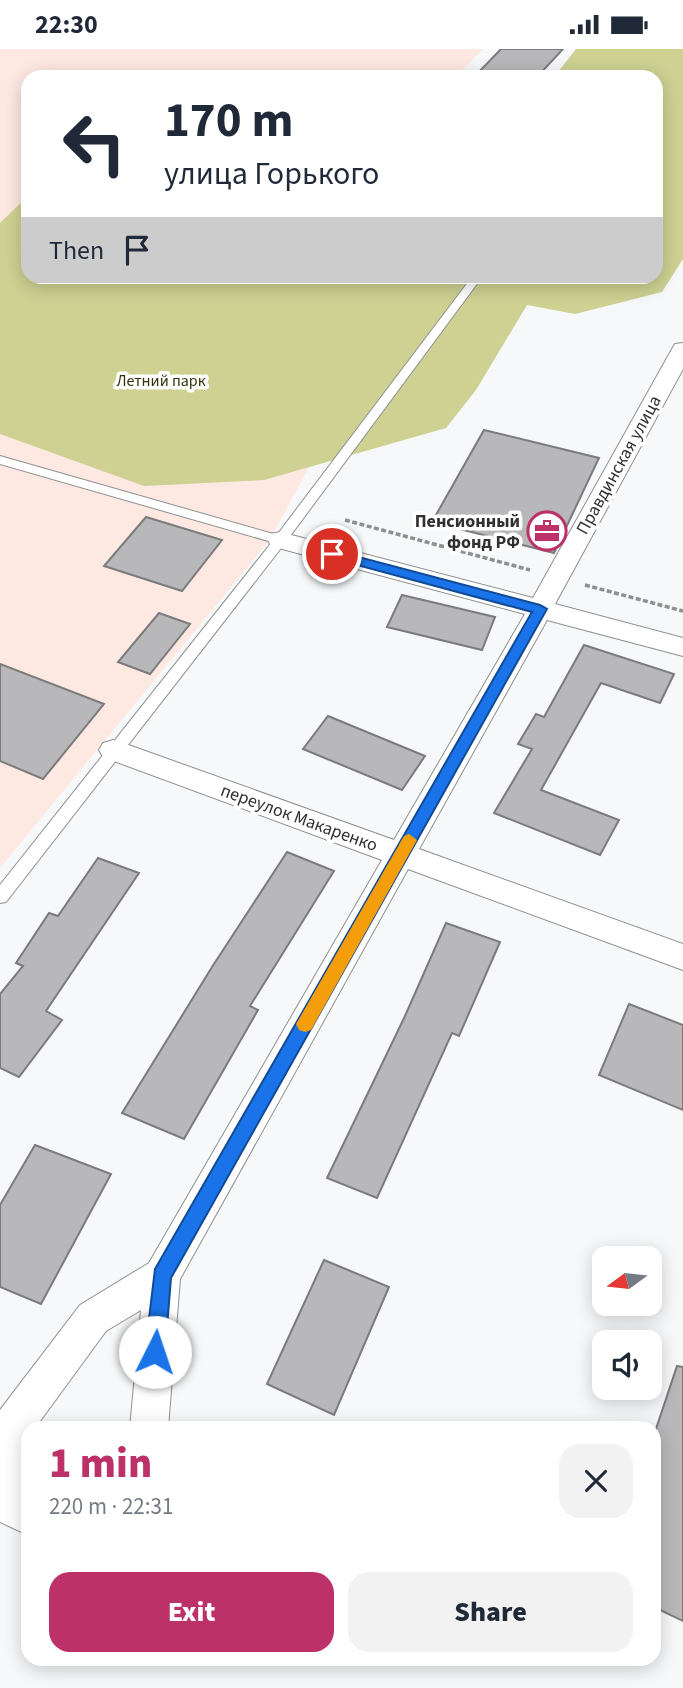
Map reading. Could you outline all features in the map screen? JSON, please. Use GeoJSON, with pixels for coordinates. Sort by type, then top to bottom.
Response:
{"type":"FeatureCollection","features":[{"type":"Feature","properties":{"kind":"street","name":"Правдинская улица"},"geometry":{"type":"LineString","coordinates":[[150,1421],[162,1276],[558,577],[683,349]]}},
{"type":"Feature","properties":{"kind":"street"},"geometry":{"type":"LineString","coordinates":[[280,540],[683,647]]}},
{"type":"Feature","properties":{"kind":"street","name":"переулок Макаренко"},"geometry":{"type":"LineString","coordinates":[[113,750],[683,957]]}},
{"type":"Feature","properties":{"kind":"street","name":"Правдинская улица"},"geometry":{"type":"LineString","coordinates":[[21,1511],[11,1506],[14,1424],[93,1318],[162,1276]]}},
{"type":"Feature","properties":{"kind":"lane"},"geometry":{"type":"LineString","coordinates":[[0,897],[280,540],[472,284]]}},
{"type":"Feature","properties":{"kind":"lane"},"geometry":{"type":"LineString","coordinates":[[0,460],[280,540]]}},
{"type":"Feature","properties":{"kind":"path"},"geometry":{"type":"LineString","coordinates":[[345,520],[683,611]]}},
{"type":"Feature","properties":{"kind":"shaded area"},"geometry":{"type":"Polygon","coordinates":[[[0,49],[483,49],[463,70],[21,70],[21,284],[408,284],[269,541],[0,868],[0,49]]]}},
{"type":"Feature","properties":{"kind":"green space","name":"Летний парк"},"geometry":{"type":"Polygon","coordinates":[[[576,49],[683,49],[683,259],[662,292],[575,314],[527,305],[476,390],[446,428],[264,480],[144,486],[0,434],[0,223],[21,203],[21,284],[663,284],[663,70],[560,70],[576,49]]]}},
{"type":"Feature","properties":{"kind":"building"},"geometry":{"type":"Polygon","coordinates":[[[501,49],[563,49],[544,70],[481,70],[501,49]]]}},
{"type":"Feature","properties":{"kind":"building"},"geometry":{"type":"Polygon","coordinates":[[[484,430],[599,458],[554,553],[432,522],[484,430]]]}},
{"type":"Feature","properties":{"kind":"building"},"geometry":{"type":"Polygon","coordinates":[[[146,517],[222,540],[182,591],[104,566],[146,517]]]}},
{"type":"Feature","properties":{"kind":"building"},"geometry":{"type":"Polygon","coordinates":[[[402,595],[495,617],[482,650],[387,627],[402,595]]]}},
{"type":"Feature","properties":{"kind":"building"},"geometry":{"type":"Polygon","coordinates":[[[159,613],[190,624],[150,674],[118,662],[159,613]]]}},
{"type":"Feature","properties":{"kind":"building"},"geometry":{"type":"Polygon","coordinates":[[[584,645],[674,674],[660,703],[601,683],[541,790],[619,820],[600,855],[494,813],[532,749],[518,744],[536,714],[544,717],[584,645]]]}},
{"type":"Feature","properties":{"kind":"building"},"geometry":{"type":"Polygon","coordinates":[[[0,664],[104,704],[43,779],[0,761],[0,664]]]}},
{"type":"Feature","properties":{"kind":"building"},"geometry":{"type":"Polygon","coordinates":[[[328,716],[425,756],[402,790],[303,749],[328,716]]]}},
{"type":"Feature","properties":{"kind":"building"},"geometry":{"type":"Polygon","coordinates":[[[287,852],[334,871],[250,1006],[258,1010],[184,1139],[122,1113],[212,967],[287,852]]]}},
{"type":"Feature","properties":{"kind":"building"},"geometry":{"type":"Polygon","coordinates":[[[98,858],[139,873],[46,1011],[62,1020],[19,1077],[0,1068],[0,994],[23,966],[16,963],[49,913],[58,916],[98,858]]]}},
{"type":"Feature","properties":{"kind":"building"},"geometry":{"type":"Polygon","coordinates":[[[446,923],[500,942],[459,1036],[452,1033],[377,1198],[327,1178],[405,1016],[446,923]]]}},
{"type":"Feature","properties":{"kind":"building"},"geometry":{"type":"Polygon","coordinates":[[[629,1004],[683,1025],[683,1110],[599,1075],[629,1004]]]}},
{"type":"Feature","properties":{"kind":"building"},"geometry":{"type":"Polygon","coordinates":[[[35,1145],[111,1174],[41,1304],[0,1287],[0,1205],[35,1145]]]}},
{"type":"Feature","properties":{"kind":"building"},"geometry":{"type":"Polygon","coordinates":[[[324,1260],[389,1287],[334,1415],[267,1384],[324,1260]]]}},
{"type":"Feature","properties":{"kind":"building"},"geometry":{"type":"Polygon","coordinates":[[[677,1366],[683,1367],[683,1621],[661,1610],[661,1421],[659,1421],[677,1366]]]}},
{"type":"Feature","properties":{"kind":"slow traffic"},"geometry":{"type":"LineString","coordinates":[[305,1024],[409,840]]}},
{"type":"Feature","properties":{"kind":"place","name":"Пенсионный фонд РФ"},"geometry":{"type":"Point","coordinates":[547,531]}},
{"type":"Feature","properties":{"kind":"route"},"geometry":{"type":"LineString","coordinates":[[155,1352],[162,1276],[540,609],[332,554]]}}]}
